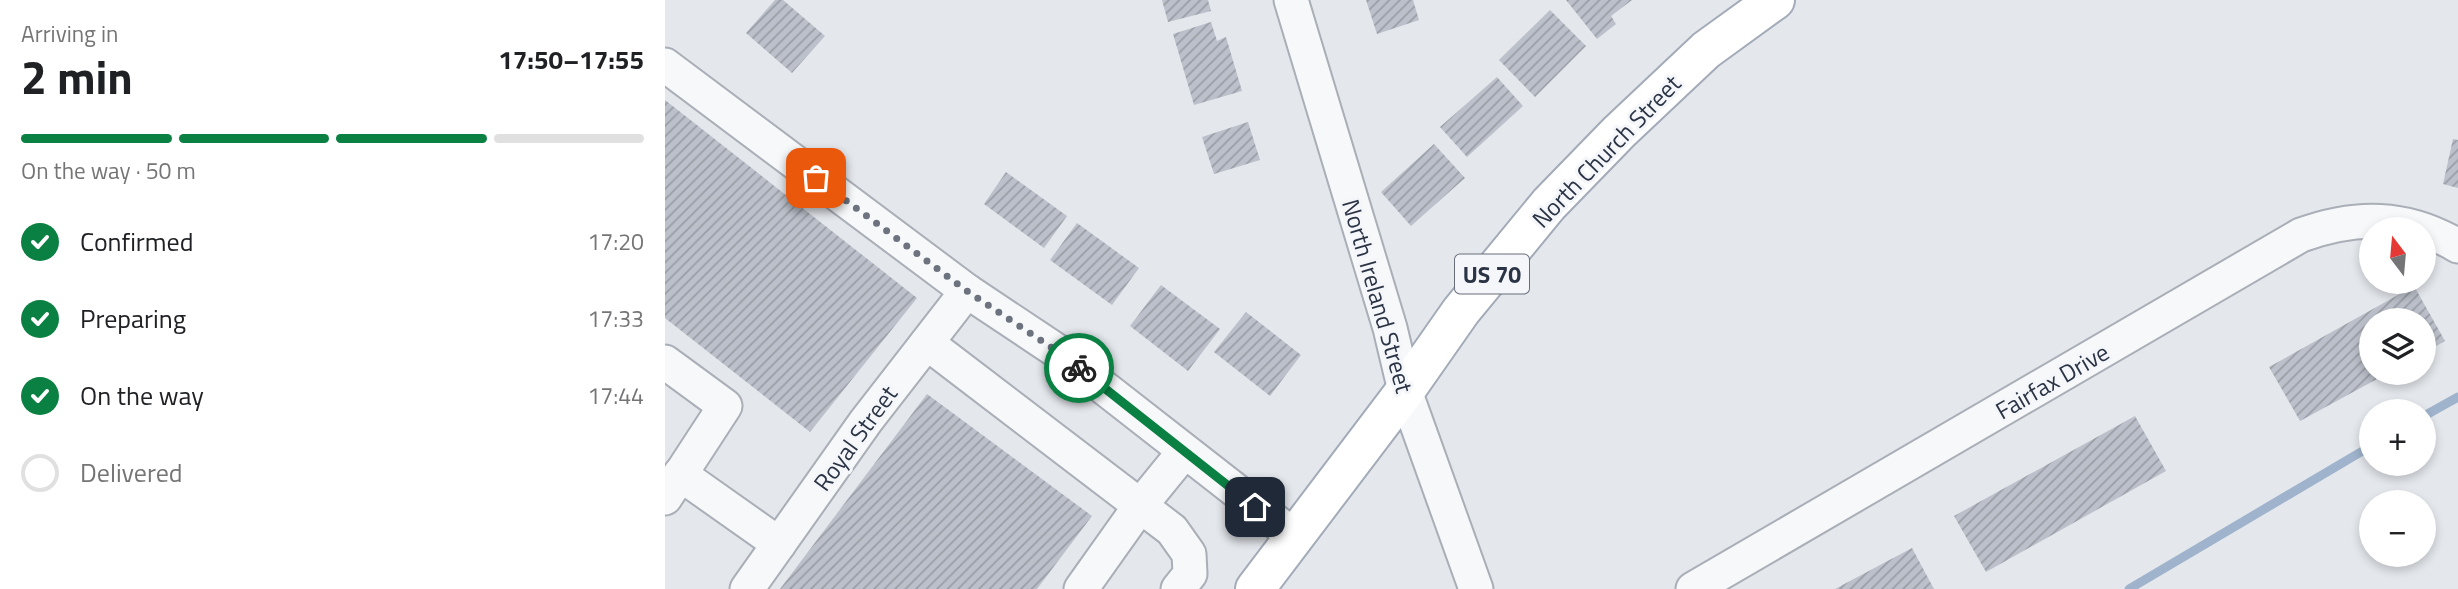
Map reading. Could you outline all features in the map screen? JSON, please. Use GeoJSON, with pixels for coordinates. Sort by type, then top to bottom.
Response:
{"type":"FeatureCollection","features":[{"type":"Feature","properties":{"kind":"main road","name":"North Church Street"},"geometry":{"type":"LineString","coordinates":[[1255,589],[1405,391],[1461,311],[1558,195],[1619,132],[1706,50],[1775,0]]}},
{"type":"Feature","properties":{"kind":"street","name":"North Ireland Street"},"geometry":{"type":"LineString","coordinates":[[1291,0],[1390,328],[1405,391],[1476,589]]}},
{"type":"Feature","properties":{"kind":"street"},"geometry":{"type":"LineString","coordinates":[[665,65],[967,291],[1057,351],[1293,536]]}},
{"type":"Feature","properties":{"kind":"street","name":"Fairfax Drive"},"geometry":{"type":"LineString","coordinates":[[1693,589],[2301,235],[2352,221],[2392,222],[2419,227],[2458,246]]}},
{"type":"Feature","properties":{"kind":"street","name":"Royal Street"},"geometry":{"type":"LineString","coordinates":[[747,589],[866,421],[967,291]]}},
{"type":"Feature","properties":{"kind":"street"},"geometry":{"type":"LineString","coordinates":[[927,343],[1172,530],[1189,554],[1193,584]]}},
{"type":"Feature","properties":{"kind":"street"},"geometry":{"type":"LineString","coordinates":[[665,362],[725,406],[673,486],[779,544]]}},
{"type":"Feature","properties":{"kind":"street"},"geometry":{"type":"LineString","coordinates":[[1081,589],[1140,506],[1184,452]]}},
{"type":"Feature","properties":{"kind":"building"},"geometry":{"type":"Polygon","coordinates":[[[775,0],[783,0],[825,36],[792,73],[746,33],[775,0]]]}},
{"type":"Feature","properties":{"kind":"building"},"geometry":{"type":"Polygon","coordinates":[[[1162,0],[1208,0],[1211,11],[1168,22],[1162,0]]]}},
{"type":"Feature","properties":{"kind":"building"},"geometry":{"type":"Polygon","coordinates":[[[1366,0],[1413,0],[1419,20],[1377,34],[1366,0]]]}},
{"type":"Feature","properties":{"kind":"building"},"geometry":{"type":"Polygon","coordinates":[[[1566,0],[1632,0],[1611,16],[1616,24],[1597,39],[1566,0]]]}},
{"type":"Feature","properties":{"kind":"building"},"geometry":{"type":"Polygon","coordinates":[[[1550,10],[1586,46],[1535,97],[1499,60],[1550,10]]]}},
{"type":"Feature","properties":{"kind":"building"},"geometry":{"type":"Polygon","coordinates":[[[1211,22],[1217,41],[1226,37],[1242,91],[1194,105],[1173,34],[1211,22]]]}},
{"type":"Feature","properties":{"kind":"building"},"geometry":{"type":"Polygon","coordinates":[[[1497,77],[1523,106],[1467,157],[1440,127],[1497,77]]]}},
{"type":"Feature","properties":{"kind":"building"},"geometry":{"type":"Polygon","coordinates":[[[665,100],[917,298],[810,432],[665,318],[665,100]]]}},
{"type":"Feature","properties":{"kind":"building"},"geometry":{"type":"Polygon","coordinates":[[[1248,122],[1260,160],[1214,174],[1202,137],[1248,122]]]}},
{"type":"Feature","properties":{"kind":"building"},"geometry":{"type":"Polygon","coordinates":[[[2453,139],[2458,140],[2458,188],[2443,184],[2453,139]]]}},
{"type":"Feature","properties":{"kind":"building"},"geometry":{"type":"Polygon","coordinates":[[[1434,144],[1465,178],[1411,226],[1381,192],[1434,144]]]}},
{"type":"Feature","properties":{"kind":"building"},"geometry":{"type":"Polygon","coordinates":[[[1006,172],[1067,216],[1044,248],[984,204],[1006,172]]]}},
{"type":"Feature","properties":{"kind":"building"},"geometry":{"type":"Polygon","coordinates":[[[1077,223],[1139,268],[1112,305],[1050,260],[1077,223]]]}},
{"type":"Feature","properties":{"kind":"building"},"geometry":{"type":"Polygon","coordinates":[[[1161,285],[1220,329],[1188,371],[1130,326],[1161,285]]]}},
{"type":"Feature","properties":{"kind":"building"},"geometry":{"type":"Polygon","coordinates":[[[2400,294],[2419,294],[2426,308],[2375,308],[2400,294]]]}},
{"type":"Feature","properties":{"kind":"building"},"geometry":{"type":"Polygon","coordinates":[[[1246,312],[1301,355],[1270,396],[1214,352],[1246,312]]]}},
{"type":"Feature","properties":{"kind":"building"},"geometry":{"type":"Polygon","coordinates":[[[2359,317],[2359,385],[2366,385],[2300,421],[2269,367],[2359,317]]]}},
{"type":"Feature","properties":{"kind":"building"},"geometry":{"type":"Polygon","coordinates":[[[2436,325],[2445,341],[2436,346],[2436,325]]]}},
{"type":"Feature","properties":{"kind":"building"},"geometry":{"type":"Polygon","coordinates":[[[927,394],[1092,516],[1037,589],[780,589],[927,394]]]}},
{"type":"Feature","properties":{"kind":"building"},"geometry":{"type":"Polygon","coordinates":[[[2135,416],[2166,471],[1986,572],[1954,516],[2135,416]]]}},
{"type":"Feature","properties":{"kind":"building"},"geometry":{"type":"Polygon","coordinates":[[[1912,548],[1934,589],[1835,589],[1912,548]]]}},
{"type":"Feature","properties":{"kind":"waterway"},"geometry":{"type":"LineString","coordinates":[[2436,409],[2458,397]]}},
{"type":"Feature","properties":{"kind":"waterway"},"geometry":{"type":"LineString","coordinates":[[2129,589],[2359,453]]}},
{"type":"Feature","properties":{"kind":"way so far"},"geometry":{"type":"LineString","coordinates":[[816,178],[967,291],[1079,368]]}},
{"type":"Feature","properties":{"kind":"route"},"geometry":{"type":"LineString","coordinates":[[1079,368],[1255,507]]}}]}
